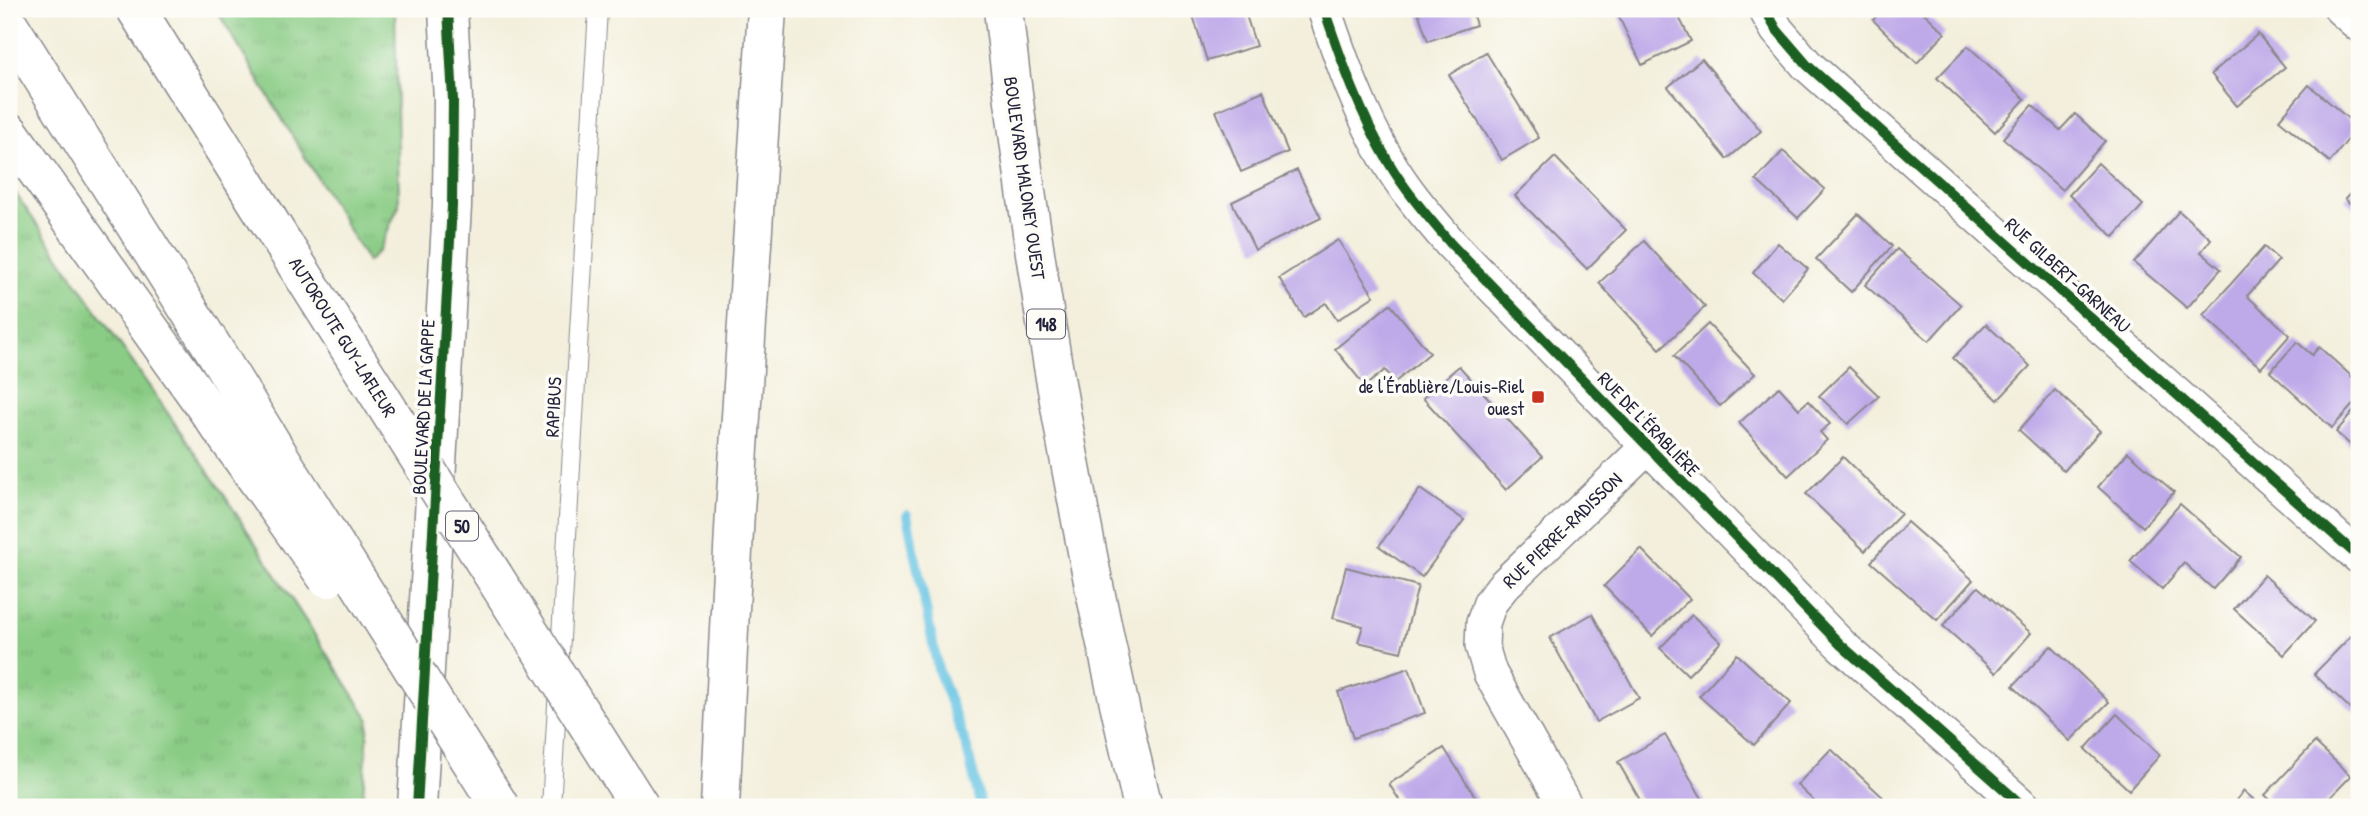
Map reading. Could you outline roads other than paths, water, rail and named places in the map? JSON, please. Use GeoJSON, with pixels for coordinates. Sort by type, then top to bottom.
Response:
{"type":"FeatureCollection","features":[{"type":"Feature","properties":{"kind":"main road","name":"AUTOROUTE GUY-LAFLEUR"},"geometry":{"type":"LineString","coordinates":[[136,9],[640,807]]}},
{"type":"Feature","properties":{"kind":"main road"},"geometry":{"type":"LineString","coordinates":[[155,9],[214,134]]}},
{"type":"Feature","properties":{"kind":"main road","name":"BOULEVARD DE LA GAPPE"},"geometry":{"type":"LineString","coordinates":[[417,807],[452,194],[453,100],[448,9]]}},
{"type":"Feature","properties":{"kind":"main road"},"geometry":{"type":"LineString","coordinates":[[720,807],[735,510],[767,9]]}},
{"type":"Feature","properties":{"kind":"main road","name":"BOULEVARD MALONEY OUEST"},"geometry":{"type":"LineString","coordinates":[[1003,9],[1054,380],[1084,542],[1143,807]]}},
{"type":"Feature","properties":{"kind":"main road"},"geometry":{"type":"LineString","coordinates":[[9,25],[211,344],[276,480],[490,807]]}},
{"type":"Feature","properties":{"kind":"main road"},"geometry":{"type":"LineString","coordinates":[[9,132],[276,480],[500,807]]}},
{"type":"Feature","properties":{"kind":"street","name":"RUE DE L'ÉRABLIÈRE"},"geometry":{"type":"LineString","coordinates":[[1325,9],[1362,113],[1390,165],[1420,208],[1451,244],[1840,645],[2024,807]]}},
{"type":"Feature","properties":{"kind":"street","name":"RUE GILBERT-GARNEAU"},"geometry":{"type":"LineString","coordinates":[[1765,9],[1777,30],[1807,65],[2359,557]]}},
{"type":"Feature","properties":{"kind":"street"},"geometry":{"type":"LineString","coordinates":[[2341,9],[2359,25]]}},
{"type":"Feature","properties":{"kind":"street","name":"RUE PIERRE-RADISSON"},"geometry":{"type":"LineString","coordinates":[[1566,807],[1490,673],[1482,646],[1483,623],[1490,603],[1503,586],[1647,447]]}},
{"type":"Feature","properties":{"kind":"lane","name":"RAPIBUS"},"geometry":{"type":"LineString","coordinates":[[551,807],[598,9]]}},
{"type":"Feature","properties":{"kind":"waterway"},"geometry":{"type":"LineString","coordinates":[[907,515],[938,669],[967,748],[981,807]]}},
{"type":"Feature","properties":{"kind":"place","name":"de l'Érablière/Louis-Riel ouest"},"geometry":{"type":"Point","coordinates":[1538,397]}}]}
